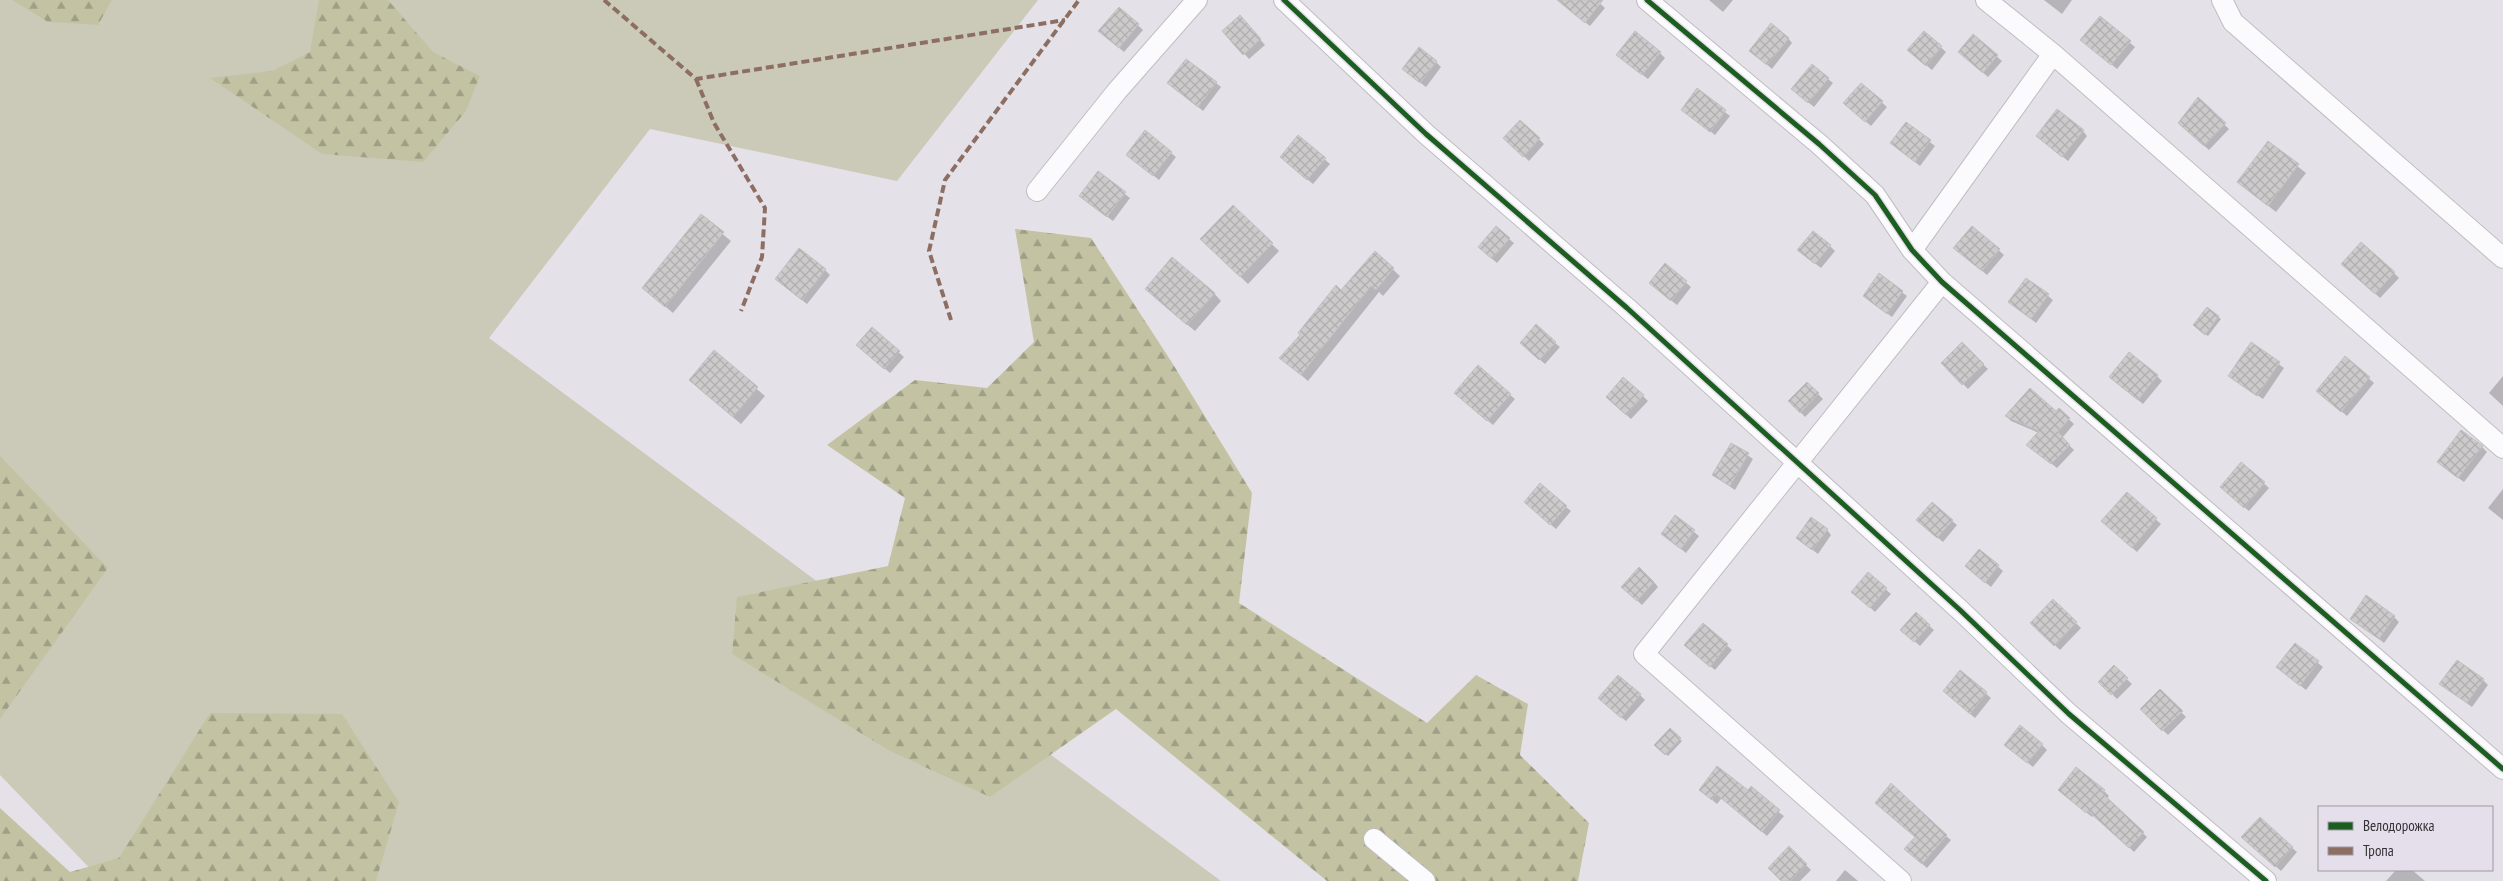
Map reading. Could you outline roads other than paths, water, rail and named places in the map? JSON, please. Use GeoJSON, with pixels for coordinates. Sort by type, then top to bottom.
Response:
{"type":"FeatureCollection","features":[{"type":"Feature","properties":{"kind":"street"},"geometry":{"type":"LineString","coordinates":[[1038,191],[1117,90],[1197,0]]}},
{"type":"Feature","properties":{"kind":"street"},"geometry":{"type":"LineString","coordinates":[[1284,0],[1426,134],[1627,308],[1798,462],[1960,610],[2069,714],[2266,881]]}},
{"type":"Feature","properties":{"kind":"street"},"geometry":{"type":"LineString","coordinates":[[1648,0],[1818,144],[1875,195],[1912,250],[1942,282],[2503,769]]}},
{"type":"Feature","properties":{"kind":"street"},"geometry":{"type":"LineString","coordinates":[[1986,0],[2053,54],[2503,448]]}},
{"type":"Feature","properties":{"kind":"street"},"geometry":{"type":"LineString","coordinates":[[2206,0],[2503,258]]}},
{"type":"Feature","properties":{"kind":"street"},"geometry":{"type":"LineString","coordinates":[[2222,0],[2233,22]]}},
{"type":"Feature","properties":{"kind":"street"},"geometry":{"type":"LineString","coordinates":[[1912,250],[2053,54]]}},
{"type":"Feature","properties":{"kind":"street"},"geometry":{"type":"LineString","coordinates":[[1901,881],[1644,654],[1942,282]]}},
{"type":"Feature","properties":{"kind":"street"},"geometry":{"type":"LineString","coordinates":[[1374,839],[1424,881]]}}]}
